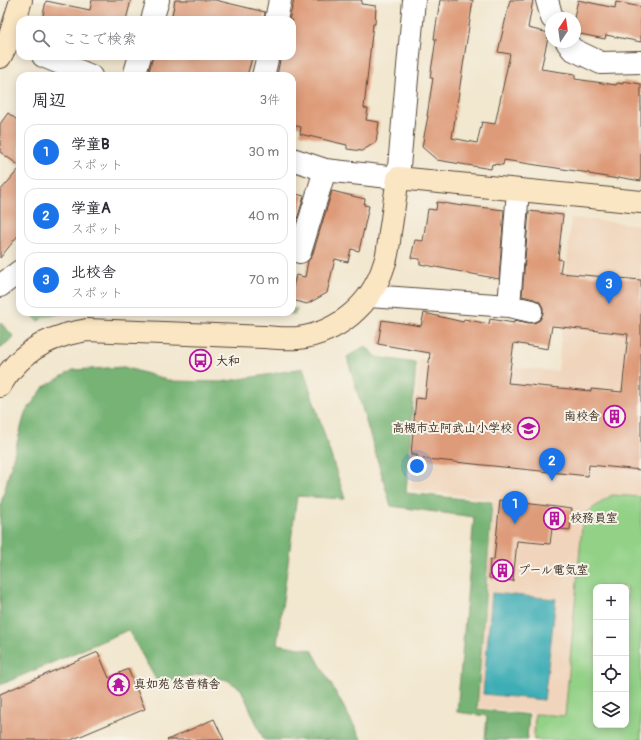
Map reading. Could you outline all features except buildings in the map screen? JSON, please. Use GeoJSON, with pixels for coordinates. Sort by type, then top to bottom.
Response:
{"type":"FeatureCollection","features":[{"type":"Feature","properties":{"kind":"street"},"geometry":{"type":"LineString","coordinates":[[7,46],[20,0]]}},
{"type":"Feature","properties":{"kind":"street"},"geometry":{"type":"LineString","coordinates":[[153,16],[158,0]]}},
{"type":"Feature","properties":{"kind":"street"},"geometry":{"type":"LineString","coordinates":[[277,16],[280,0]]}},
{"type":"Feature","properties":{"kind":"street"},"geometry":{"type":"LineString","coordinates":[[0,386],[7,374],[26,355],[37,347],[62,336],[86,330],[298,338],[330,328],[345,320],[358,309],[369,296],[378,281],[388,249],[398,178],[414,0]]}},
{"type":"Feature","properties":{"kind":"street"},"geometry":{"type":"LineString","coordinates":[[547,0],[550,12]]}},
{"type":"Feature","properties":{"kind":"street"},"geometry":{"type":"LineString","coordinates":[[572,48],[601,63],[641,62]]}},
{"type":"Feature","properties":{"kind":"street"},"geometry":{"type":"LineString","coordinates":[[53,60],[81,72]]}},
{"type":"Feature","properties":{"kind":"street"},"geometry":{"type":"LineString","coordinates":[[135,72],[139,60]]}},
{"type":"Feature","properties":{"kind":"street"},"geometry":{"type":"LineString","coordinates":[[264,72],[267,60]]}},
{"type":"Feature","properties":{"kind":"street"},"geometry":{"type":"LineString","coordinates":[[296,160],[325,170],[641,202]]}},
{"type":"Feature","properties":{"kind":"street"},"geometry":{"type":"LineString","coordinates":[[300,252],[325,170]]}},
{"type":"Feature","properties":{"kind":"street"},"geometry":{"type":"LineString","coordinates":[[509,306],[518,190]]}},
{"type":"Feature","properties":{"kind":"street"},"geometry":{"type":"LineString","coordinates":[[0,286],[16,274]]}},
{"type":"Feature","properties":{"kind":"street"},"geometry":{"type":"LineString","coordinates":[[369,296],[509,306],[531,310]]}},
{"type":"Feature","properties":{"kind":"shaded area","name":"高槻市立阿武山小学校"},"geometry":{"type":"Polygon","coordinates":[[[571,218],[641,225],[641,740],[531,740],[532,713],[478,707],[494,499],[410,489],[419,359],[558,371],[571,218]]]}},
{"type":"Feature","properties":{"kind":"green space"},"geometry":{"type":"Polygon","coordinates":[[[33,316],[49,316],[44,317],[38,321],[33,316]]]}},
{"type":"Feature","properties":{"kind":"green space"},"geometry":{"type":"Polygon","coordinates":[[[0,322],[14,337],[0,348],[0,322]]]}},
{"type":"Feature","properties":{"kind":"green space"},"geometry":{"type":"Polygon","coordinates":[[[365,346],[377,357],[416,363],[406,493],[492,502],[477,709],[529,715],[527,740],[485,740],[487,716],[457,712],[474,517],[391,506],[347,357],[365,346]]]}},
{"type":"Feature","properties":{"kind":"green space"},"geometry":{"type":"Polygon","coordinates":[[[124,367],[171,381],[221,382],[303,368],[345,499],[297,496],[277,644],[312,650],[362,740],[264,740],[241,689],[227,680],[202,674],[158,683],[128,630],[0,685],[0,507],[25,413],[44,387],[73,370],[124,367]]]}},
{"type":"Feature","properties":{"kind":"green space"},"geometry":{"type":"Polygon","coordinates":[[[612,495],[641,497],[641,740],[534,740],[535,714],[565,716],[583,515],[612,495]]]}},
{"type":"Feature","properties":{"kind":"water"},"geometry":{"type":"Polygon","coordinates":[[[492,593],[556,599],[544,700],[483,694],[492,593]]]}},
{"type":"Feature","properties":{"kind":"place","name":"北校舎"},"geometry":{"type":"Point","coordinates":[609,304]}},
{"type":"Feature","properties":{"kind":"place","name":"大和"},"geometry":{"type":"Point","coordinates":[200,361]}},
{"type":"Feature","properties":{"kind":"place","name":"南校舎"},"geometry":{"type":"Point","coordinates":[615,416]}},
{"type":"Feature","properties":{"kind":"place","name":"高槻市立阿武山小学校"},"geometry":{"type":"Point","coordinates":[528,428]}},
{"type":"Feature","properties":{"kind":"place","name":"学童A"},"geometry":{"type":"Point","coordinates":[552,481]}},
{"type":"Feature","properties":{"kind":"place","name":"校務員室"},"geometry":{"type":"Point","coordinates":[554,518]}},
{"type":"Feature","properties":{"kind":"place","name":"学童B"},"geometry":{"type":"Point","coordinates":[515,524]}},
{"type":"Feature","properties":{"kind":"place","name":"プール電気室"},"geometry":{"type":"Point","coordinates":[502,570]}},
{"type":"Feature","properties":{"kind":"place","name":"真如苑 悠音精舎"},"geometry":{"type":"Point","coordinates":[118,684]}}]}
